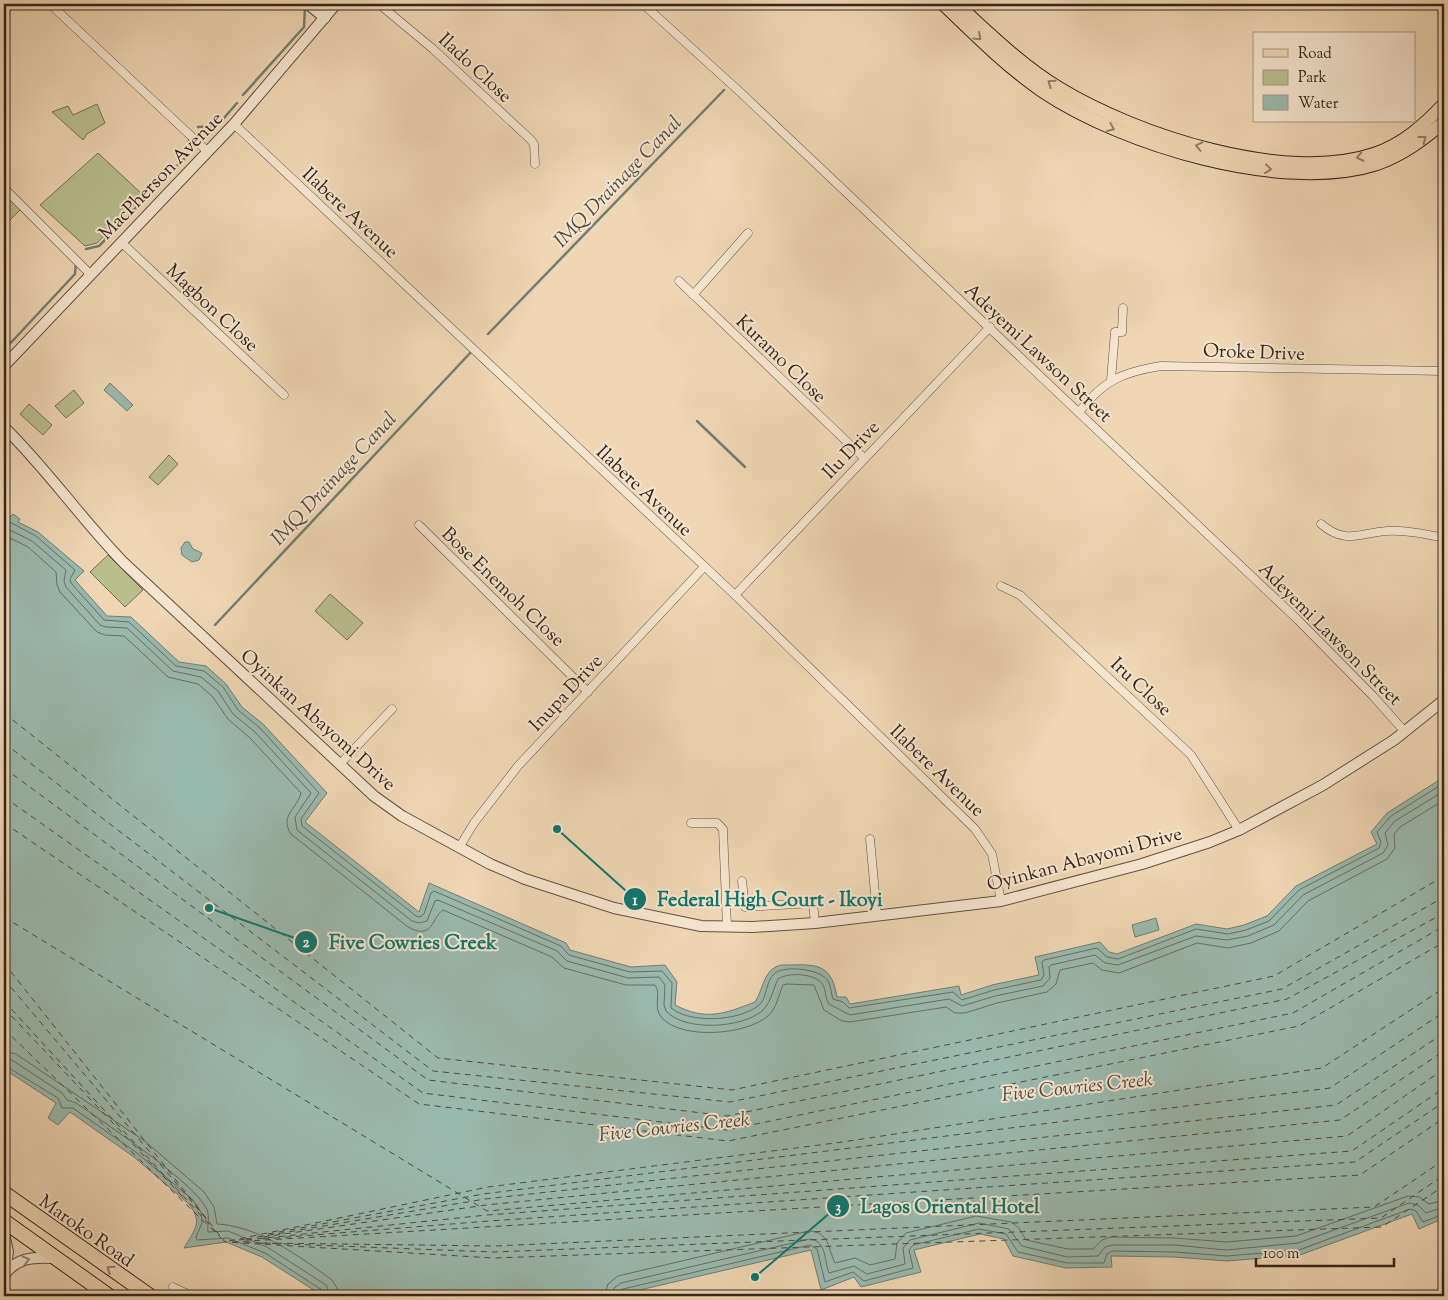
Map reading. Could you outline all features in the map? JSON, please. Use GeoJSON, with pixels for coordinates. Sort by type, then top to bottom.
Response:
{"type":"FeatureCollection","features":[{"type":"Feature","properties":{"kind":"highway","name":"Maroko Road"},"geometry":{"type":"LineString","coordinates":[[4,1193],[150,1296]]}},
{"type":"Feature","properties":{"kind":"highway"},"geometry":{"type":"LineString","coordinates":[[4,1221],[103,1294]]}},
{"type":"Feature","properties":{"kind":"main road"},"geometry":{"type":"LineString","coordinates":[[943,4],[1014,69],[1060,102],[1128,136],[1189,155],[1284,171],[1344,172],[1380,163],[1408,150],[1444,122]]}},
{"type":"Feature","properties":{"kind":"main road"},"geometry":{"type":"LineString","coordinates":[[957,4],[1022,62],[1079,100],[1118,119],[1167,137],[1237,154],[1302,162],[1360,158],[1387,149],[1413,134],[1444,104]]}},
{"type":"Feature","properties":{"kind":"street"},"geometry":{"type":"LineString","coordinates":[[50,4],[207,150]]}},
{"type":"Feature","properties":{"kind":"street"},"geometry":{"type":"LineString","coordinates":[[308,4],[325,18]]}},
{"type":"Feature","properties":{"kind":"street","name":"MacPherson Avenue"},"geometry":{"type":"LineString","coordinates":[[4,366],[207,150],[234,124],[336,4]]}},
{"type":"Feature","properties":{"kind":"street","name":"Ilado Close"},"geometry":{"type":"LineString","coordinates":[[379,4],[434,49],[530,139],[534,144],[534,164]]}},
{"type":"Feature","properties":{"kind":"street","name":"Adeyemi Lawson Street"},"geometry":{"type":"LineString","coordinates":[[642,4],[739,91],[1080,412],[1360,681],[1405,732]]}},
{"type":"Feature","properties":{"kind":"street","name":"Ilabere Avenue"},"geometry":{"type":"LineString","coordinates":[[234,124],[704,568],[735,595],[975,829],[992,854],[1001,900]]}},
{"type":"Feature","properties":{"kind":"street"},"geometry":{"type":"LineString","coordinates":[[4,188],[90,274]]}},
{"type":"Feature","properties":{"kind":"street"},"geometry":{"type":"LineString","coordinates":[[693,295],[748,233]]}},
{"type":"Feature","properties":{"kind":"street","name":"Magbon Close"},"geometry":{"type":"LineString","coordinates":[[121,242],[284,395]]}},
{"type":"Feature","properties":{"kind":"street","name":"Kuramo Close"},"geometry":{"type":"LineString","coordinates":[[679,281],[864,458]]}},
{"type":"Feature","properties":{"kind":"street"},"geometry":{"type":"LineString","coordinates":[[1111,380],[1115,332],[1122,332],[1123,308]]}},
{"type":"Feature","properties":{"kind":"street","name":"Ilu Drive"},"geometry":{"type":"LineString","coordinates":[[735,595],[990,328]]}},
{"type":"Feature","properties":{"kind":"street","name":"Oroke Drive"},"geometry":{"type":"LineString","coordinates":[[1080,412],[1092,396],[1111,380],[1140,369],[1161,366],[1444,371]]}},
{"type":"Feature","properties":{"kind":"street","name":"Oyinkan Abayomi Drive"},"geometry":{"type":"LineString","coordinates":[[4,427],[44,469],[113,551],[374,796],[402,816],[490,864],[525,879],[614,908],[676,922],[727,926],[815,924],[1001,900],[1142,864],[1210,842],[1239,830],[1323,785],[1405,732],[1444,700]]}},
{"type":"Feature","properties":{"kind":"street"},"geometry":{"type":"LineString","coordinates":[[1321,524],[1330,532],[1342,536],[1359,536],[1390,531],[1418,533],[1444,538]]}},
{"type":"Feature","properties":{"kind":"street","name":"Bose Enemoh Close"},"geometry":{"type":"LineString","coordinates":[[419,525],[588,692]]}},
{"type":"Feature","properties":{"kind":"street","name":"Inupa Drive"},"geometry":{"type":"LineString","coordinates":[[460,846],[474,823],[518,766],[704,568]]}},
{"type":"Feature","properties":{"kind":"street","name":"Iru Close"},"geometry":{"type":"LineString","coordinates":[[1001,586],[1020,595],[1186,750],[1213,786],[1239,830]]}},
{"type":"Feature","properties":{"kind":"street"},"geometry":{"type":"LineString","coordinates":[[340,764],[392,709]]}},
{"type":"Feature","properties":{"kind":"street"},"geometry":{"type":"LineString","coordinates":[[691,823],[717,823],[723,829],[727,926]]}},
{"type":"Feature","properties":{"kind":"street"},"geometry":{"type":"LineString","coordinates":[[870,838],[877,915]]}},
{"type":"Feature","properties":{"kind":"street"},"geometry":{"type":"LineString","coordinates":[[742,881],[745,908],[813,903],[815,924]]}},
{"type":"Feature","properties":{"kind":"street"},"geometry":{"type":"LineString","coordinates":[[4,1233],[8,1252],[4,1277]]}},
{"type":"Feature","properties":{"kind":"street"},"geometry":{"type":"LineString","coordinates":[[4,1277],[14,1263],[19,1261],[32,1258],[52,1258]]}},
{"type":"Feature","properties":{"kind":"street"},"geometry":{"type":"LineString","coordinates":[[173,1287],[192,1296]]}},
{"type":"Feature","properties":{"kind":"green space"},"geometry":{"type":"Polygon","coordinates":[[[97,104],[105,123],[87,134],[83,140],[52,112],[68,106],[73,115],[97,104]]]}},
{"type":"Feature","properties":{"kind":"green space"},"geometry":{"type":"Polygon","coordinates":[[[98,153],[143,195],[97,243],[85,246],[40,205],[98,153]]]}},
{"type":"Feature","properties":{"kind":"green space"},"geometry":{"type":"Polygon","coordinates":[[[4,191],[22,208],[4,226],[7,221],[4,219],[4,191]]]}},
{"type":"Feature","properties":{"kind":"green space"},"geometry":{"type":"Polygon","coordinates":[[[74,390],[84,403],[66,418],[55,406],[74,390]]]}},
{"type":"Feature","properties":{"kind":"green space"},"geometry":{"type":"Polygon","coordinates":[[[29,404],[52,425],[43,435],[20,414],[29,404]]]}},
{"type":"Feature","properties":{"kind":"green space"},"geometry":{"type":"Polygon","coordinates":[[[169,455],[178,464],[158,485],[149,477],[169,455]]]}},
{"type":"Feature","properties":{"kind":"green space"},"geometry":{"type":"Polygon","coordinates":[[[108,555],[143,590],[125,607],[90,572],[108,555]]]}},
{"type":"Feature","properties":{"kind":"green space"},"geometry":{"type":"Polygon","coordinates":[[[330,594],[363,623],[347,640],[315,611],[330,594]]]}},
{"type":"Feature","properties":{"kind":"water"},"geometry":{"type":"Polygon","coordinates":[[[110,383],[133,405],[127,411],[104,390],[110,383]]]}},
{"type":"Feature","properties":{"kind":"water","name":"Five Cowries Creek"},"geometry":{"type":"Polygon","coordinates":[[[4,514],[10,517],[13,514],[20,519],[18,522],[38,532],[84,571],[75,580],[107,616],[131,617],[179,662],[206,666],[226,684],[242,707],[263,724],[327,793],[305,822],[419,912],[429,883],[566,943],[570,950],[631,967],[665,965],[677,982],[675,1005],[696,1013],[715,1014],[734,1010],[755,1002],[767,975],[774,968],[781,965],[811,965],[823,969],[832,979],[837,997],[846,997],[850,1004],[959,986],[961,995],[992,985],[1039,975],[1035,957],[1100,942],[1109,952],[1117,954],[1196,924],[1227,929],[1244,925],[1267,916],[1296,886],[1377,844],[1371,832],[1387,813],[1444,777],[1444,1218],[1419,1229],[1412,1214],[1300,1255],[1227,1261],[1174,1257],[1111,1256],[1112,1267],[1066,1268],[1013,1256],[1004,1239],[980,1234],[914,1250],[921,1272],[861,1287],[854,1277],[821,1290],[811,1250],[614,1296],[323,1296],[262,1257],[226,1242],[184,1248],[196,1226],[196,1216],[189,1204],[134,1157],[70,1112],[58,1125],[48,1118],[56,1103],[4,1069],[4,514]]]}},
{"type":"Feature","properties":{"kind":"water"},"geometry":{"type":"Polygon","coordinates":[[[185,542],[189,542],[193,549],[202,553],[199,560],[192,562],[182,555],[181,548],[185,542]]]}},
{"type":"Feature","properties":{"kind":"water"},"geometry":{"type":"Polygon","coordinates":[[[1156,918],[1159,930],[1135,937],[1132,925],[1156,918]]]}},
{"type":"Feature","properties":{"kind":"waterway"},"geometry":{"type":"LineString","coordinates":[[243,95],[304,27],[305,8]]}},
{"type":"Feature","properties":{"kind":"waterway","name":"IMQ Drainage Canal"},"geometry":{"type":"LineString","coordinates":[[488,334],[724,90]]}},
{"type":"Feature","properties":{"kind":"waterway"},"geometry":{"type":"LineString","coordinates":[[198,127],[217,126],[237,103]]}},
{"type":"Feature","properties":{"kind":"waterway"},"geometry":{"type":"LineString","coordinates":[[119,225],[189,154],[189,138]]}},
{"type":"Feature","properties":{"kind":"waterway"},"geometry":{"type":"LineString","coordinates":[[86,249],[99,246],[106,239]]}},
{"type":"Feature","properties":{"kind":"waterway"},"geometry":{"type":"LineString","coordinates":[[4,350],[75,274],[76,262]]}},
{"type":"Feature","properties":{"kind":"waterway","name":"IMQ Drainage Canal"},"geometry":{"type":"LineString","coordinates":[[215,625],[472,351]]}},
{"type":"Feature","properties":{"kind":"waterway"},"geometry":{"type":"LineString","coordinates":[[697,421],[745,467]]}},
{"type":"Feature","properties":{"kind":"ferry route"},"geometry":{"type":"LineString","coordinates":[[4,713],[438,1058],[732,1090],[1274,976],[1444,876]]}},
{"type":"Feature","properties":{"kind":"ferry route"},"geometry":{"type":"LineString","coordinates":[[4,743],[433,1071],[730,1102],[1282,989],[1444,897]]}},
{"type":"Feature","properties":{"kind":"ferry route"},"geometry":{"type":"LineString","coordinates":[[4,768],[428,1080],[727,1116],[1287,999],[1444,913]]}},
{"type":"Feature","properties":{"kind":"ferry route"},"geometry":{"type":"LineString","coordinates":[[4,797],[423,1093],[727,1130],[1293,1013],[1444,926]]}},
{"type":"Feature","properties":{"kind":"ferry route"},"geometry":{"type":"LineString","coordinates":[[4,823],[419,1104],[728,1141],[1299,1026],[1444,942]]}},
{"type":"Feature","properties":{"kind":"ferry route"},"geometry":{"type":"LineString","coordinates":[[4,917],[487,1211],[1347,1136],[1444,1069]]}},
{"type":"Feature","properties":{"kind":"ferry route"},"geometry":{"type":"LineString","coordinates":[[4,963],[225,1242],[494,1258],[1382,1227],[1444,1186]]}},
{"type":"Feature","properties":{"kind":"ferry route"},"geometry":{"type":"LineString","coordinates":[[4,979],[208,1221]]}},
{"type":"Feature","properties":{"kind":"ferry route"},"geometry":{"type":"LineString","coordinates":[[229,1241],[488,1187],[843,1142],[1322,1068],[1444,988]]}},
{"type":"Feature","properties":{"kind":"ferry route"},"geometry":{"type":"LineString","coordinates":[[4,1001],[218,1234]]}},
{"type":"Feature","properties":{"kind":"ferry route"},"geometry":{"type":"LineString","coordinates":[[4,1008],[183,1197]]}},
{"type":"Feature","properties":{"kind":"ferry route"},"geometry":{"type":"LineString","coordinates":[[268,1234],[483,1194],[1330,1088],[1444,1012]]}},
{"type":"Feature","properties":{"kind":"ferry route"},"geometry":{"type":"LineString","coordinates":[[4,1029],[221,1238]]}},
{"type":"Feature","properties":{"kind":"ferry route"},"geometry":{"type":"LineString","coordinates":[[246,1239],[485,1199],[1336,1105],[1444,1033]]}},
{"type":"Feature","properties":{"kind":"ferry route"},"geometry":{"type":"LineString","coordinates":[[263,1237],[486,1205],[1340,1120],[1444,1051]]}},
{"type":"Feature","properties":{"kind":"ferry route"},"geometry":{"type":"LineString","coordinates":[[246,1240],[487,1215],[1352,1151],[1444,1088]]}},
{"type":"Feature","properties":{"kind":"ferry route"},"geometry":{"type":"LineString","coordinates":[[263,1239],[489,1221],[1355,1162],[1444,1102]]}},
{"type":"Feature","properties":{"kind":"ferry route"},"geometry":{"type":"LineString","coordinates":[[232,1242],[1360,1175],[1444,1118]]}},
{"type":"Feature","properties":{"kind":"ferry route"},"geometry":{"type":"LineString","coordinates":[[265,1243],[494,1246],[1374,1207],[1444,1160]]}},
{"type":"Feature","properties":{"kind":"ferry route"},"geometry":{"type":"LineString","coordinates":[[261,1243],[493,1252],[1381,1218],[1444,1175]]}},
{"type":"Feature","properties":{"kind":"ferry route"},"geometry":{"type":"LineString","coordinates":[[239,1240],[247,1239]]}},
{"type":"Feature","properties":{"kind":"ferry route"},"geometry":{"type":"LineString","coordinates":[[245,1242],[261,1243]]}},
{"type":"Feature","properties":{"kind":"place","name":"Federal High Court - Ikoyi"},"geometry":{"type":"Point","coordinates":[557,829]}},
{"type":"Feature","properties":{"kind":"place","name":"Five Cowries Creek"},"geometry":{"type":"Point","coordinates":[209,908]}},
{"type":"Feature","properties":{"kind":"place","name":"Lagos Oriental Hotel"},"geometry":{"type":"Point","coordinates":[755,1277]}}]}
